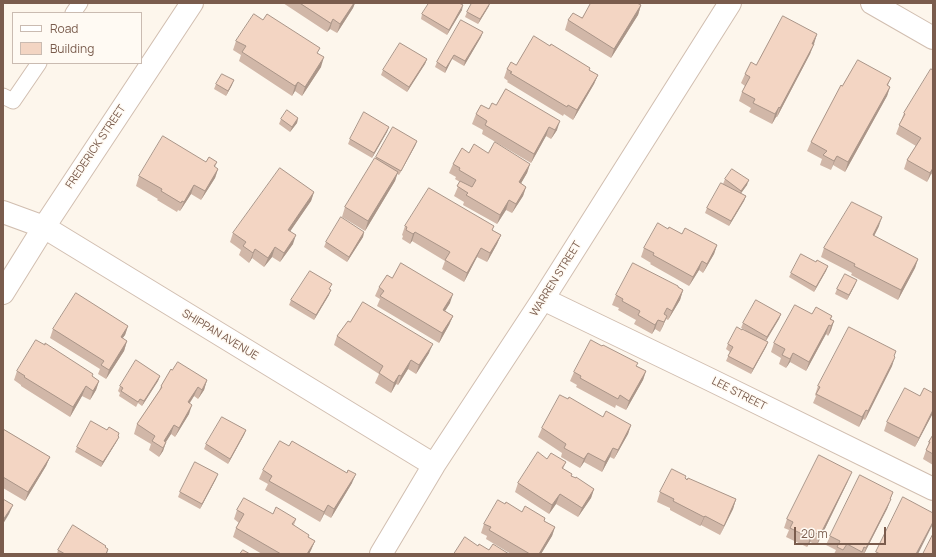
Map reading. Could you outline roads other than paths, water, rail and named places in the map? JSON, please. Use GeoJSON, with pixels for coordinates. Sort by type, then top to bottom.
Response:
{"type":"FeatureCollection","features":[{"type":"Feature","properties":{"kind":"street","name":"FREDERICK STREET"},"geometry":{"type":"LineString","coordinates":[[3,293],[44,227],[192,3]]}},
{"type":"Feature","properties":{"kind":"street","name":"WARREN STREET"},"geometry":{"type":"LineString","coordinates":[[381,554],[434,465],[544,299],[730,3]]}},
{"type":"Feature","properties":{"kind":"street"},"geometry":{"type":"LineString","coordinates":[[872,3],[933,38]]}},
{"type":"Feature","properties":{"kind":"street","name":"SHIPPAN AVENUE"},"geometry":{"type":"LineString","coordinates":[[3,212],[44,227],[434,465]]}},
{"type":"Feature","properties":{"kind":"street","name":"LEE STREET"},"geometry":{"type":"LineString","coordinates":[[544,299],[933,489]]}},
{"type":"Feature","properties":{"kind":"lane"},"geometry":{"type":"LineString","coordinates":[[74,12],[80,3]]}},
{"type":"Feature","properties":{"kind":"lane"},"geometry":{"type":"LineString","coordinates":[[3,96],[13,101],[38,64]]}}]}
